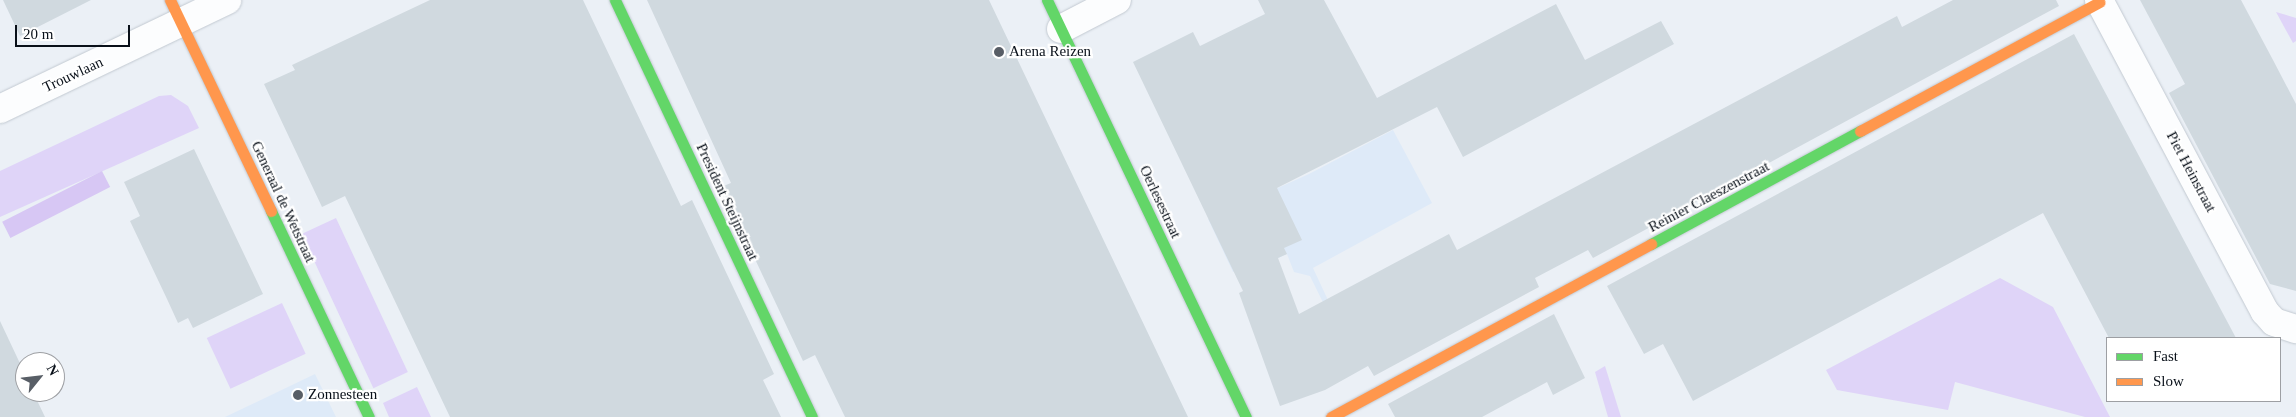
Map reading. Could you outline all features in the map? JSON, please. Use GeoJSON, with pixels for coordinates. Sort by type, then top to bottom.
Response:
{"type":"FeatureCollection","features":[{"type":"Feature","properties":{"kind":"street","name":"Trouwlaan"},"geometry":{"type":"LineString","coordinates":[[0,109],[176,12],[227,0]]}},
{"type":"Feature","properties":{"kind":"street","name":"President Steijnstraat"},"geometry":{"type":"LineString","coordinates":[[615,0],[812,417]]}},
{"type":"Feature","properties":{"kind":"street","name":"Oerlesestraat"},"geometry":{"type":"LineString","coordinates":[[1047,0],[1246,417]]}},
{"type":"Feature","properties":{"kind":"street"},"geometry":{"type":"LineString","coordinates":[[1061,29],[1117,0]]}},
{"type":"Feature","properties":{"kind":"street","name":"Piet Heinstraat"},"geometry":{"type":"LineString","coordinates":[[2100,1],[2265,312],[2274,322],[2296,328]]}},
{"type":"Feature","properties":{"kind":"street","name":"Reinier Claeszenstraat"},"geometry":{"type":"LineString","coordinates":[[1331,417],[2100,1]]}},
{"type":"Feature","properties":{"kind":"street","name":"Generaal de Wetstraat"},"geometry":{"type":"LineString","coordinates":[[176,12],[369,417]]}},
{"type":"Feature","properties":{"kind":"shaded area"},"geometry":{"type":"Polygon","coordinates":[[[2276,12],[2296,18],[2296,41],[2293,43],[2276,12]]]}},
{"type":"Feature","properties":{"kind":"shaded area"},"geometry":{"type":"Polygon","coordinates":[[[171,95],[188,106],[199,128],[0,217],[0,171],[159,96],[171,95]]]}},
{"type":"Feature","properties":{"kind":"shaded area"},"geometry":{"type":"Polygon","coordinates":[[[1393,130],[1432,203],[1313,268],[1347,341],[1343,343],[1310,276],[1294,272],[1287,254],[1265,264],[1233,272],[1208,219],[1309,174],[1393,130]]]}},
{"type":"Feature","properties":{"kind":"shaded area"},"geometry":{"type":"Polygon","coordinates":[[[102,171],[110,187],[10,238],[2,222],[102,171]]]}},
{"type":"Feature","properties":{"kind":"shaded area"},"geometry":{"type":"Polygon","coordinates":[[[336,218],[408,372],[373,388],[302,234],[336,218]]]}},
{"type":"Feature","properties":{"kind":"shaded area"},"geometry":{"type":"Polygon","coordinates":[[[2000,278],[2053,307],[2110,417],[2085,417],[1955,382],[1948,410],[1837,390],[1826,370],[2000,278]]]}},
{"type":"Feature","properties":{"kind":"shaded area"},"geometry":{"type":"Polygon","coordinates":[[[282,303],[306,354],[230,389],[207,338],[282,303]]]}},
{"type":"Feature","properties":{"kind":"shaded area"},"geometry":{"type":"Polygon","coordinates":[[[1605,366],[1621,417],[1608,417],[1595,372],[1605,366]]]}},
{"type":"Feature","properties":{"kind":"shaded area","name":"Zonnesteen"},"geometry":{"type":"Polygon","coordinates":[[[315,374],[336,417],[225,417],[315,374]]]}},
{"type":"Feature","properties":{"kind":"shaded area"},"geometry":{"type":"Polygon","coordinates":[[[417,387],[431,417],[389,417],[383,403],[417,387]]]}},
{"type":"Feature","properties":{"kind":"building"},"geometry":{"type":"Polygon","coordinates":[[[3,0],[91,0],[20,36],[3,0]]]}},
{"type":"Feature","properties":{"kind":"building"},"geometry":{"type":"Polygon","coordinates":[[[430,0],[583,0],[681,206],[692,200],[774,374],[763,380],[781,417],[450,417],[345,196],[322,207],[264,84],[295,70],[292,65],[430,0]]]}},
{"type":"Feature","properties":{"kind":"building"},"geometry":{"type":"Polygon","coordinates":[[[647,0],[989,0],[1188,417],[845,417],[815,355],[803,361],[721,187],[731,183],[647,0]]]}},
{"type":"Feature","properties":{"kind":"building"},"geometry":{"type":"Polygon","coordinates":[[[1258,0],[1324,0],[1377,98],[1556,4],[1585,60],[1661,21],[1674,44],[1463,157],[1437,107],[1277,188],[1302,240],[1284,248],[1287,254],[1278,258],[1299,314],[1449,234],[1457,250],[1897,16],[1902,27],[1953,0],[2056,0],[2059,6],[1593,258],[1588,250],[1535,278],[1539,287],[1374,376],[1368,366],[1325,390],[1280,406],[1239,293],[1243,291],[1133,62],[1193,32],[1200,46],[1265,14],[1258,0]]]}},
{"type":"Feature","properties":{"kind":"building"},"geometry":{"type":"Polygon","coordinates":[[[2140,0],[2241,0],[2296,104],[2296,291],[2270,284],[2169,93],[2185,84],[2140,0]]]}},
{"type":"Feature","properties":{"kind":"building"},"geometry":{"type":"Polygon","coordinates":[[[2074,34],[2235,337],[2108,337],[2043,213],[1693,401],[1663,344],[1644,354],[1607,286],[2074,34]]]}},
{"type":"Feature","properties":{"kind":"building"},"geometry":{"type":"Polygon","coordinates":[[[194,149],[263,294],[193,328],[188,318],[178,323],[130,221],[140,216],[124,182],[194,149]]]}},
{"type":"Feature","properties":{"kind":"building"},"geometry":{"type":"Polygon","coordinates":[[[1554,314],[1585,378],[1553,395],[1547,382],[1482,417],[1395,417],[1388,404],[1554,314]]]}},
{"type":"Feature","properties":{"kind":"building"},"geometry":{"type":"Polygon","coordinates":[[[0,321],[15,353],[15,402],[38,402],[45,417],[0,417],[0,321]]]}},
{"type":"Feature","properties":{"kind":"traffic: fast"},"geometry":{"type":"LineString","coordinates":[[615,0],[812,417]]}},
{"type":"Feature","properties":{"kind":"traffic: fast"},"geometry":{"type":"LineString","coordinates":[[1047,0],[1246,417]]}},
{"type":"Feature","properties":{"kind":"traffic: fast"},"geometry":{"type":"LineString","coordinates":[[1651,244],[1860,131]]}},
{"type":"Feature","properties":{"kind":"traffic: fast"},"geometry":{"type":"LineString","coordinates":[[271,211],[369,417]]}},
{"type":"Feature","properties":{"kind":"traffic: slow"},"geometry":{"type":"LineString","coordinates":[[170,0],[271,211]]}},
{"type":"Feature","properties":{"kind":"traffic: slow"},"geometry":{"type":"LineString","coordinates":[[1860,131],[2100,2]]}},
{"type":"Feature","properties":{"kind":"traffic: slow"},"geometry":{"type":"LineString","coordinates":[[1331,417],[1651,244]]}},
{"type":"Feature","properties":{"kind":"place","name":"Arena Reizen"},"geometry":{"type":"Point","coordinates":[999,52]}},
{"type":"Feature","properties":{"kind":"place","name":"Zonnesteen"},"geometry":{"type":"Point","coordinates":[298,395]}}]}
